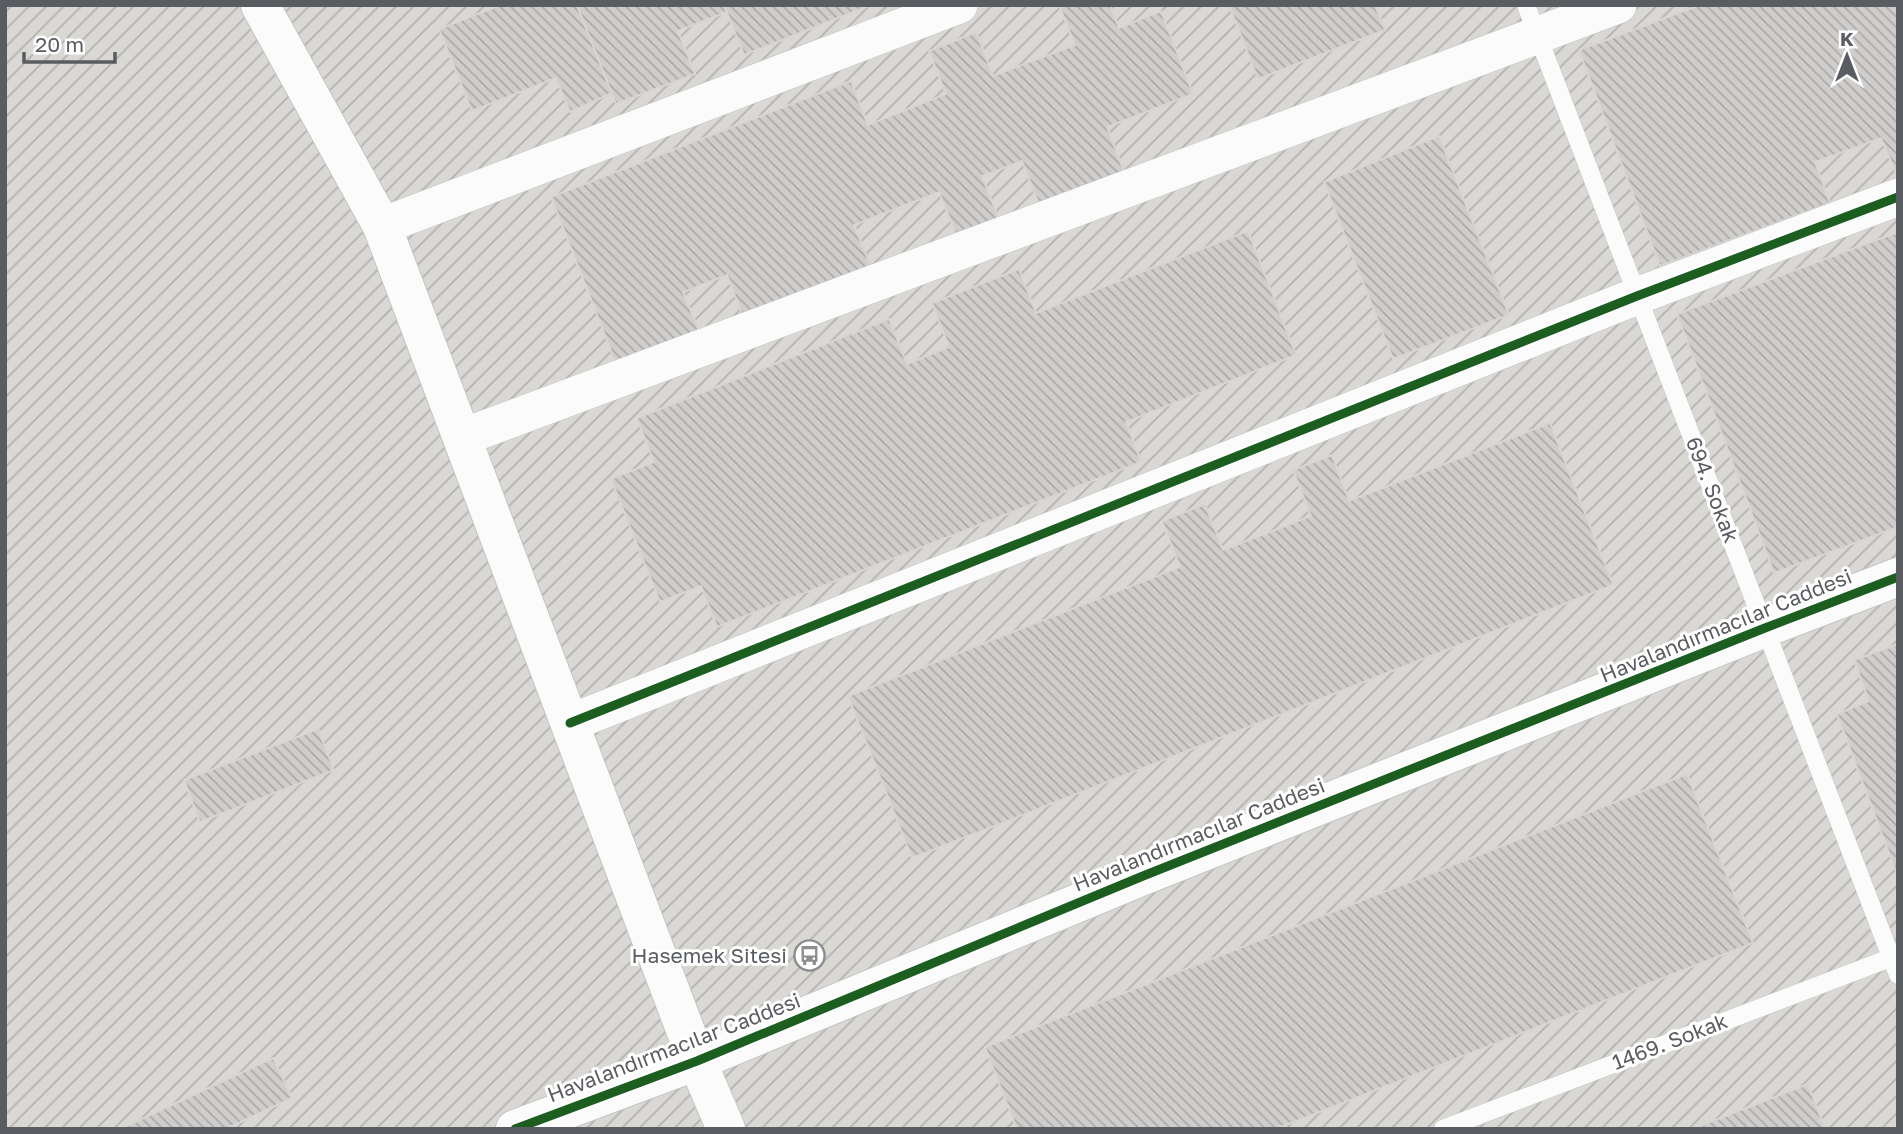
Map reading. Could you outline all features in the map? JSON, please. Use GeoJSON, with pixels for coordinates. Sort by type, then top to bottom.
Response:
{"type":"FeatureCollection","features":[{"type":"Feature","properties":{"kind":"street"},"geometry":{"type":"LineString","coordinates":[[260,5],[382,226],[697,1061],[726,1129]]}},
{"type":"Feature","properties":{"kind":"street"},"geometry":{"type":"LineString","coordinates":[[382,226],[959,5]]}},
{"type":"Feature","properties":{"kind":"street"},"geometry":{"type":"LineString","coordinates":[[463,437],[1532,20],[1618,5]]}},
{"type":"Feature","properties":{"kind":"street"},"geometry":{"type":"LineString","coordinates":[[570,723],[1637,296],[1898,197]]}},
{"type":"Feature","properties":{"kind":"street","name":"Havalandırmacılar Caddesi"},"geometry":{"type":"LineString","coordinates":[[515,1129],[697,1061],[1156,871],[1765,628],[1898,578]]}},
{"type":"Feature","properties":{"kind":"lane","name":"694. Sokak"},"geometry":{"type":"LineString","coordinates":[[1532,20],[1894,956],[1898,975]]}},
{"type":"Feature","properties":{"kind":"lane","name":"1469. Sokak"},"geometry":{"type":"LineString","coordinates":[[1443,1129],[1894,956]]}},
{"type":"Feature","properties":{"kind":"shaded area"},"geometry":{"type":"Polygon","coordinates":[[[5,5],[1898,5],[1898,1129],[5,1129],[5,5]]]}},
{"type":"Feature","properties":{"kind":"building"},"geometry":{"type":"Polygon","coordinates":[[[501,5],[577,5],[612,93],[570,112],[556,78],[472,111],[439,29],[501,5]]]}},
{"type":"Feature","properties":{"kind":"building"},"geometry":{"type":"Polygon","coordinates":[[[577,5],[724,5],[727,12],[678,31],[695,74],[616,104],[577,5]]]}},
{"type":"Feature","properties":{"kind":"building"},"geometry":{"type":"Polygon","coordinates":[[[724,5],[871,5],[744,55],[724,5]]]}},
{"type":"Feature","properties":{"kind":"building"},"geometry":{"type":"Polygon","coordinates":[[[1059,5],[1110,5],[1119,28],[1161,11],[1193,94],[1107,127],[1125,174],[1040,207],[1022,161],[982,176],[1000,222],[958,239],[939,192],[854,225],[873,272],[745,322],[727,275],[683,292],[702,338],[619,371],[551,197],[851,81],[868,125],[946,94],[929,51],[976,32],[993,76],[1075,45],[1059,5]]]}},
{"type":"Feature","properties":{"kind":"building"},"geometry":{"type":"Polygon","coordinates":[[[1229,5],[1375,5],[1385,30],[1258,79],[1229,5]]]}},
{"type":"Feature","properties":{"kind":"building"},"geometry":{"type":"Polygon","coordinates":[[[1700,5],[1898,5],[1898,178],[1881,138],[1815,162],[1830,203],[1660,266],[1579,50],[1700,5]]]}},
{"type":"Feature","properties":{"kind":"building"},"geometry":{"type":"Polygon","coordinates":[[[1439,136],[1509,315],[1393,359],[1324,182],[1439,136]]]}},
{"type":"Feature","properties":{"kind":"building"},"geometry":{"type":"Polygon","coordinates":[[[1248,231],[1296,355],[1126,422],[1141,462],[717,627],[701,586],[660,602],[611,479],[654,462],[637,418],[889,319],[907,364],[949,347],[932,303],[1019,269],[1036,313],[1248,231]]]}},
{"type":"Feature","properties":{"kind":"building"},"geometry":{"type":"Polygon","coordinates":[[[1898,232],[1898,527],[1774,573],[1677,314],[1898,232]]]}},
{"type":"Feature","properties":{"kind":"building"},"geometry":{"type":"Polygon","coordinates":[[[1550,423],[1613,585],[912,858],[848,696],[1180,567],[1162,521],[1205,504],[1223,550],[1311,516],[1293,470],[1332,455],[1349,501],[1550,423]]]}},
{"type":"Feature","properties":{"kind":"building"},"geometry":{"type":"Polygon","coordinates":[[[1898,644],[1898,877],[1837,714],[1869,701],[1854,660],[1898,644]]]}},
{"type":"Feature","properties":{"kind":"building"},"geometry":{"type":"Polygon","coordinates":[[[318,729],[334,770],[200,822],[184,780],[318,729]]]}},
{"type":"Feature","properties":{"kind":"building"},"geometry":{"type":"Polygon","coordinates":[[[1687,774],[1753,943],[1276,1129],[1017,1129],[985,1047],[1687,774]]]}},
{"type":"Feature","properties":{"kind":"building"},"geometry":{"type":"Polygon","coordinates":[[[273,1058],[292,1098],[226,1129],[120,1129],[273,1058]]]}},
{"type":"Feature","properties":{"kind":"building"},"geometry":{"type":"Polygon","coordinates":[[[1808,1084],[1825,1129],[1692,1129],[1808,1084]]]}},
{"type":"Feature","properties":{"kind":"cycle path"},"geometry":{"type":"LineString","coordinates":[[570,723],[1637,296],[1898,197]]}},
{"type":"Feature","properties":{"kind":"cycle path"},"geometry":{"type":"LineString","coordinates":[[515,1129],[697,1061],[1143,876],[1898,577]]}},
{"type":"Feature","properties":{"kind":"place","name":"Hasemek Sitesi"},"geometry":{"type":"Point","coordinates":[810,956]}}]}
